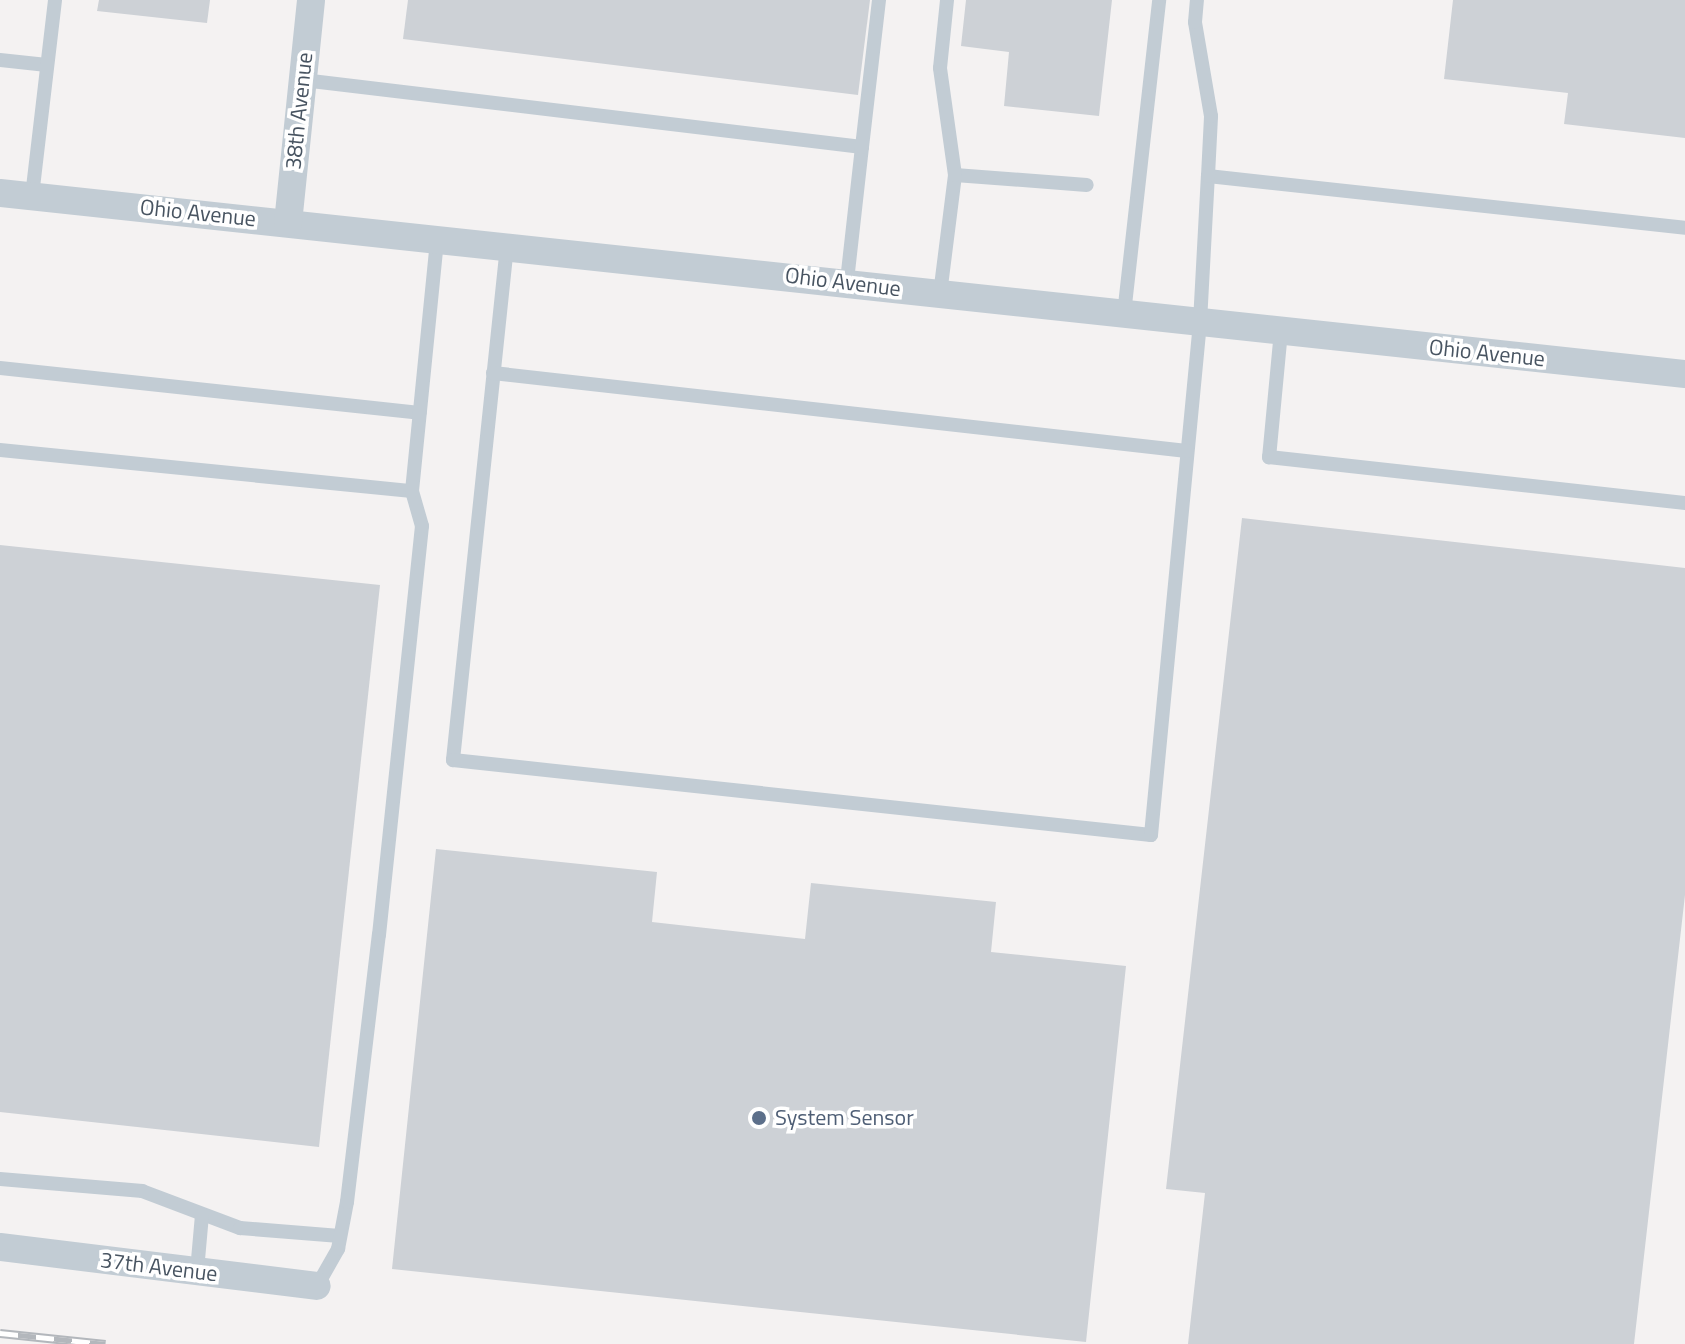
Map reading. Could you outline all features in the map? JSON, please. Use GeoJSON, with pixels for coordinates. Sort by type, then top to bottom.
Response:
{"type":"FeatureCollection","features":[{"type":"Feature","properties":{"kind":"street","name":"38th Avenue"},"geometry":{"type":"LineString","coordinates":[[288,223],[311,0]]}},
{"type":"Feature","properties":{"kind":"street","name":"Ohio Avenue"},"geometry":{"type":"LineString","coordinates":[[0,193],[847,281],[940,294],[1685,374]]}},
{"type":"Feature","properties":{"kind":"street","name":"37th Avenue"},"geometry":{"type":"LineString","coordinates":[[0,1247],[317,1286]]}},
{"type":"Feature","properties":{"kind":"lane"},"geometry":{"type":"LineString","coordinates":[[32,196],[55,0]]}},
{"type":"Feature","properties":{"kind":"lane"},"geometry":{"type":"LineString","coordinates":[[847,281],[879,0]]}},
{"type":"Feature","properties":{"kind":"lane"},"geometry":{"type":"LineString","coordinates":[[940,294],[955,175],[940,68],[947,0]]}},
{"type":"Feature","properties":{"kind":"lane"},"geometry":{"type":"LineString","coordinates":[[1124,314],[1159,0]]}},
{"type":"Feature","properties":{"kind":"lane"},"geometry":{"type":"LineString","coordinates":[[507,246],[453,760],[1151,835],[1200,322],[1211,116],[1195,22],[1197,0]]}},
{"type":"Feature","properties":{"kind":"lane"},"geometry":{"type":"LineString","coordinates":[[0,60],[47,65]]}},
{"type":"Feature","properties":{"kind":"lane"},"geometry":{"type":"LineString","coordinates":[[303,80],[862,147]]}},
{"type":"Feature","properties":{"kind":"lane"},"geometry":{"type":"LineString","coordinates":[[955,175],[1087,185]]}},
{"type":"Feature","properties":{"kind":"lane"},"geometry":{"type":"LineString","coordinates":[[1208,176],[1685,228]]}},
{"type":"Feature","properties":{"kind":"lane"},"geometry":{"type":"LineString","coordinates":[[317,1286],[340,1236],[422,526],[412,491],[437,239]]}},
{"type":"Feature","properties":{"kind":"lane"},"geometry":{"type":"LineString","coordinates":[[1281,331],[1269,457],[1685,503]]}},
{"type":"Feature","properties":{"kind":"lane"},"geometry":{"type":"LineString","coordinates":[[0,368],[420,413]]}},
{"type":"Feature","properties":{"kind":"lane"},"geometry":{"type":"LineString","coordinates":[[493,373],[1187,451]]}},
{"type":"Feature","properties":{"kind":"lane"},"geometry":{"type":"LineString","coordinates":[[0,450],[412,491]]}},
{"type":"Feature","properties":{"kind":"lane"},"geometry":{"type":"LineString","coordinates":[[0,1179],[142,1191],[240,1228],[340,1236]]}},
{"type":"Feature","properties":{"kind":"lane"},"geometry":{"type":"LineString","coordinates":[[197,1271],[202,1215]]}},
{"type":"Feature","properties":{"kind":"building"},"geometry":{"type":"Polygon","coordinates":[[[99,0],[210,0],[207,23],[97,11],[99,0]]]}},
{"type":"Feature","properties":{"kind":"building"},"geometry":{"type":"Polygon","coordinates":[[[408,0],[870,0],[858,95],[403,39],[408,0]]]}},
{"type":"Feature","properties":{"kind":"building"},"geometry":{"type":"Polygon","coordinates":[[[966,0],[1112,0],[1099,116],[1004,106],[1009,52],[961,46],[966,0]]]}},
{"type":"Feature","properties":{"kind":"building"},"geometry":{"type":"Polygon","coordinates":[[[1453,0],[1685,0],[1685,138],[1564,124],[1568,93],[1444,79],[1453,0]]]}},
{"type":"Feature","properties":{"kind":"building"},"geometry":{"type":"Polygon","coordinates":[[[1242,518],[1685,568],[1685,895],[1634,1344],[1188,1344],[1205,1193],[1166,1189],[1242,518]]]}},
{"type":"Feature","properties":{"kind":"building"},"geometry":{"type":"Polygon","coordinates":[[[0,545],[380,585],[319,1147],[0,1112],[0,545]]]}},
{"type":"Feature","properties":{"kind":"building","name":"System Sensor"},"geometry":{"type":"Polygon","coordinates":[[[436,849],[657,872],[652,922],[805,939],[811,883],[996,902],[991,952],[1126,966],[1086,1342],[392,1269],[436,849]]]}},
{"type":"Feature","properties":{"kind":"railway"},"geometry":{"type":"LineString","coordinates":[[0,1333],[105,1344]]}},
{"type":"Feature","properties":{"kind":"place","name":"System Sensor"},"geometry":{"type":"Point","coordinates":[759,1118]}}]}
